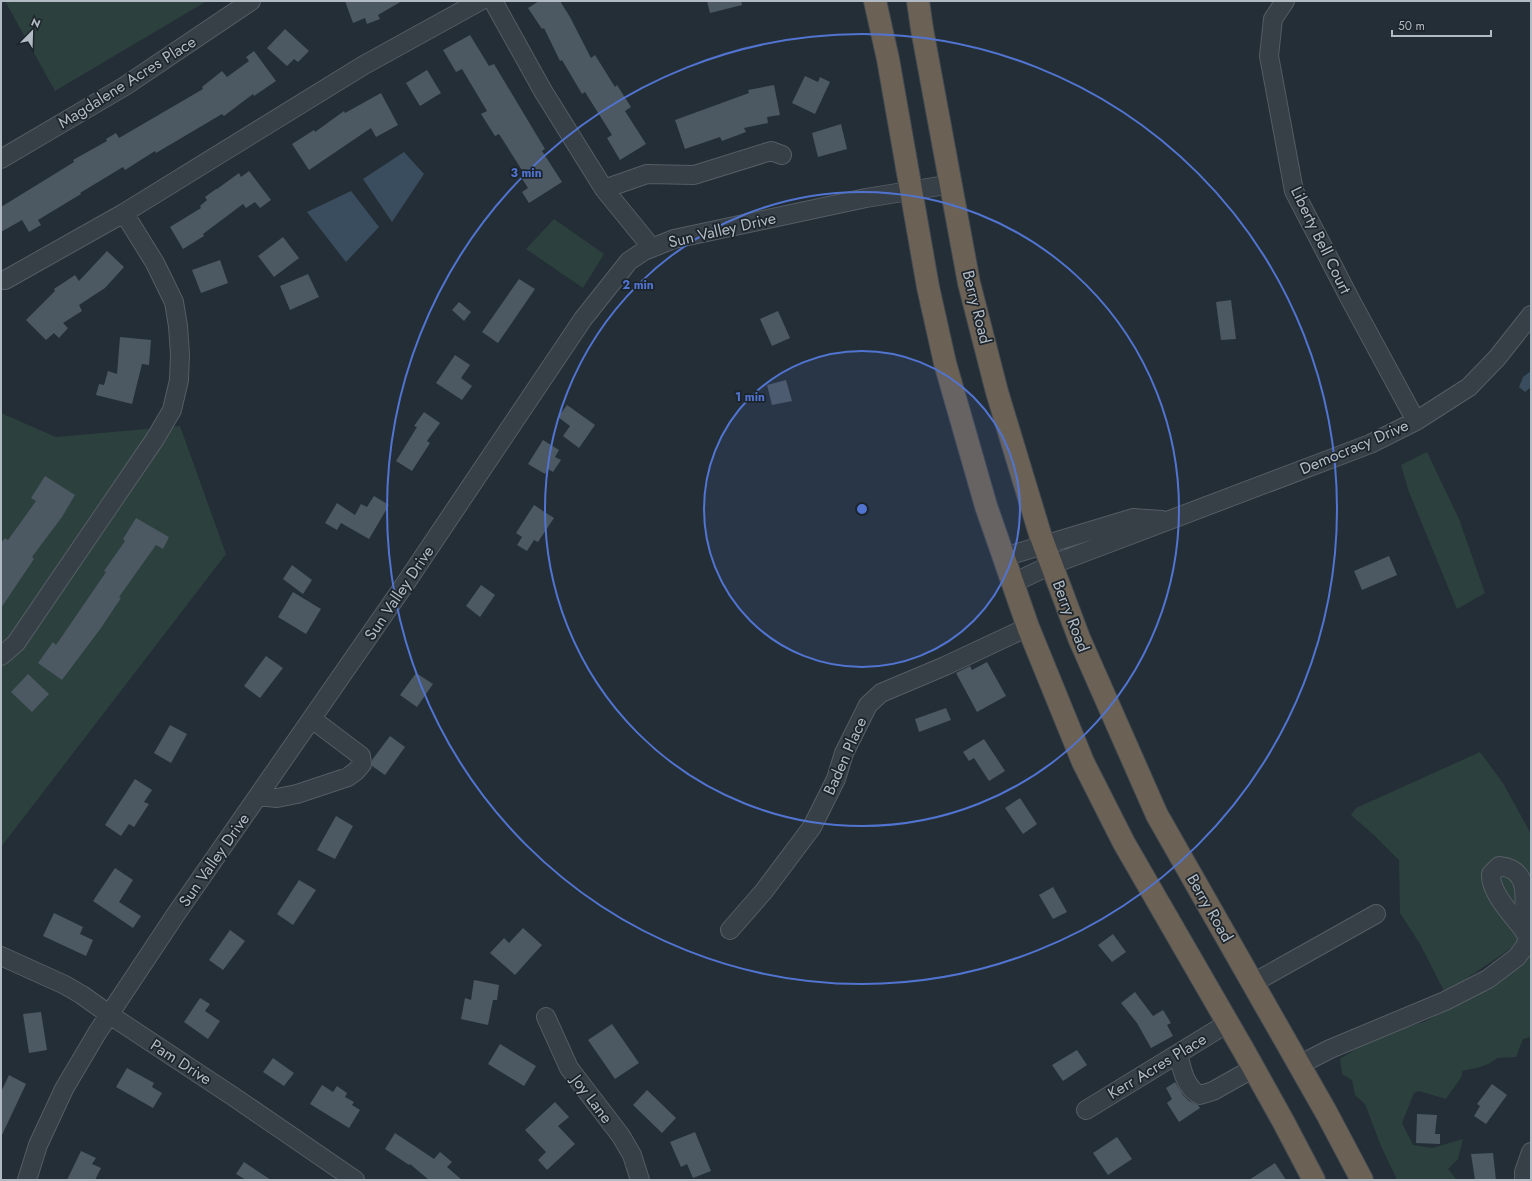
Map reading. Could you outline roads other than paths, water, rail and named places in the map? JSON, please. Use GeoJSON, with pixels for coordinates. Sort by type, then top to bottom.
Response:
{"type":"FeatureCollection","features":[{"type":"Feature","properties":{"kind":"highway"},"geometry":{"type":"LineString","coordinates":[[875,1],[888,59],[928,287],[944,363],[986,506],[1028,628],[1083,762],[1120,836],[1254,1068],[1312,1179]]}},
{"type":"Feature","properties":{"kind":"highway","name":"Berry Road"},"geometry":{"type":"LineString","coordinates":[[918,1],[970,283],[998,392],[1044,545],[1079,638],[1157,815],[1253,983],[1362,1180]]}},
{"type":"Feature","properties":{"kind":"street","name":"Magdalene Acres Place"},"geometry":{"type":"LineString","coordinates":[[1,159],[125,86],[251,1]]}},
{"type":"Feature","properties":{"kind":"street"},"geometry":{"type":"LineString","coordinates":[[5,280],[124,213],[364,65],[480,1]]}},
{"type":"Feature","properties":{"kind":"street"},"geometry":{"type":"LineString","coordinates":[[493,1],[543,91],[604,190],[652,248]]}},
{"type":"Feature","properties":{"kind":"street","name":"Liberty Bell Court"},"geometry":{"type":"LineString","coordinates":[[1285,1],[1273,19],[1270,56],[1294,191],[1416,421]]}},
{"type":"Feature","properties":{"kind":"street"},"geometry":{"type":"LineString","coordinates":[[604,190],[647,174],[694,175],[771,151],[782,155]]}},
{"type":"Feature","properties":{"kind":"street","name":"Sun Valley Drive"},"geometry":{"type":"LineString","coordinates":[[27,1180],[38,1145],[64,1089],[98,1033],[176,914],[404,587],[583,319],[629,262],[636,256],[674,239],[866,198],[952,184]]}},
{"type":"Feature","properties":{"kind":"street"},"geometry":{"type":"LineString","coordinates":[[1,656],[16,643],[155,439],[172,410],[179,380],[180,354],[178,326],[174,302],[155,263],[124,213]]}},
{"type":"Feature","properties":{"kind":"street","name":"Democracy Drive"},"geometry":{"type":"LineString","coordinates":[[1013,583],[1052,565],[1370,444],[1416,421],[1469,387],[1497,358],[1531,315]]}},
{"type":"Feature","properties":{"kind":"street","name":"Democracy Drive"},"geometry":{"type":"LineString","coordinates":[[1004,557],[1133,518],[1167,521]]}},
{"type":"Feature","properties":{"kind":"street","name":"Baden Place"},"geometry":{"type":"LineString","coordinates":[[730,930],[764,891],[812,827],[836,779],[844,753],[868,705],[881,693],[1028,628]]}},
{"type":"Feature","properties":{"kind":"street"},"geometry":{"type":"LineString","coordinates":[[258,796],[277,798],[304,792],[348,777],[362,764],[362,756],[312,719]]}},
{"type":"Feature","properties":{"kind":"street"},"geometry":{"type":"LineString","coordinates":[[1253,983],[1376,914]]}},
{"type":"Feature","properties":{"kind":"street"},"geometry":{"type":"LineString","coordinates":[[1299,1065],[1330,1049],[1445,1001],[1488,979],[1501,970],[1523,950],[1526,945],[1527,936],[1522,928]]}},
{"type":"Feature","properties":{"kind":"street","name":"Pam Drive"},"geometry":{"type":"LineString","coordinates":[[1,956],[66,985],[93,1002],[355,1180]]}},
{"type":"Feature","properties":{"kind":"street","name":"Joy Lane"},"geometry":{"type":"LineString","coordinates":[[546,1016],[569,1068],[621,1136],[632,1155],[640,1180]]}},
{"type":"Feature","properties":{"kind":"street","name":"Kerr Acres Place"},"geometry":{"type":"LineString","coordinates":[[1086,1110],[1228,1023]]}},
{"type":"Feature","properties":{"kind":"street"},"geometry":{"type":"LineString","coordinates":[[1178,1054],[1187,1082],[1194,1092],[1200,1095],[1213,1091],[1254,1068]]}},
{"type":"Feature","properties":{"kind":"street"},"geometry":{"type":"LineString","coordinates":[[1524,1180],[1524,1172],[1531,1152]]}},
{"type":"Feature","properties":{"kind":"water"},"geometry":{"type":"Polygon","coordinates":[[[404,152],[424,174],[392,222],[363,179],[404,152]]]}},
{"type":"Feature","properties":{"kind":"water"},"geometry":{"type":"Polygon","coordinates":[[[351,191],[379,227],[346,262],[307,212],[351,191]]]}},
{"type":"Feature","properties":{"kind":"water"},"geometry":{"type":"Polygon","coordinates":[[[1531,371],[1531,387],[1525,392],[1519,387],[1523,377],[1531,371]]]}}]}
